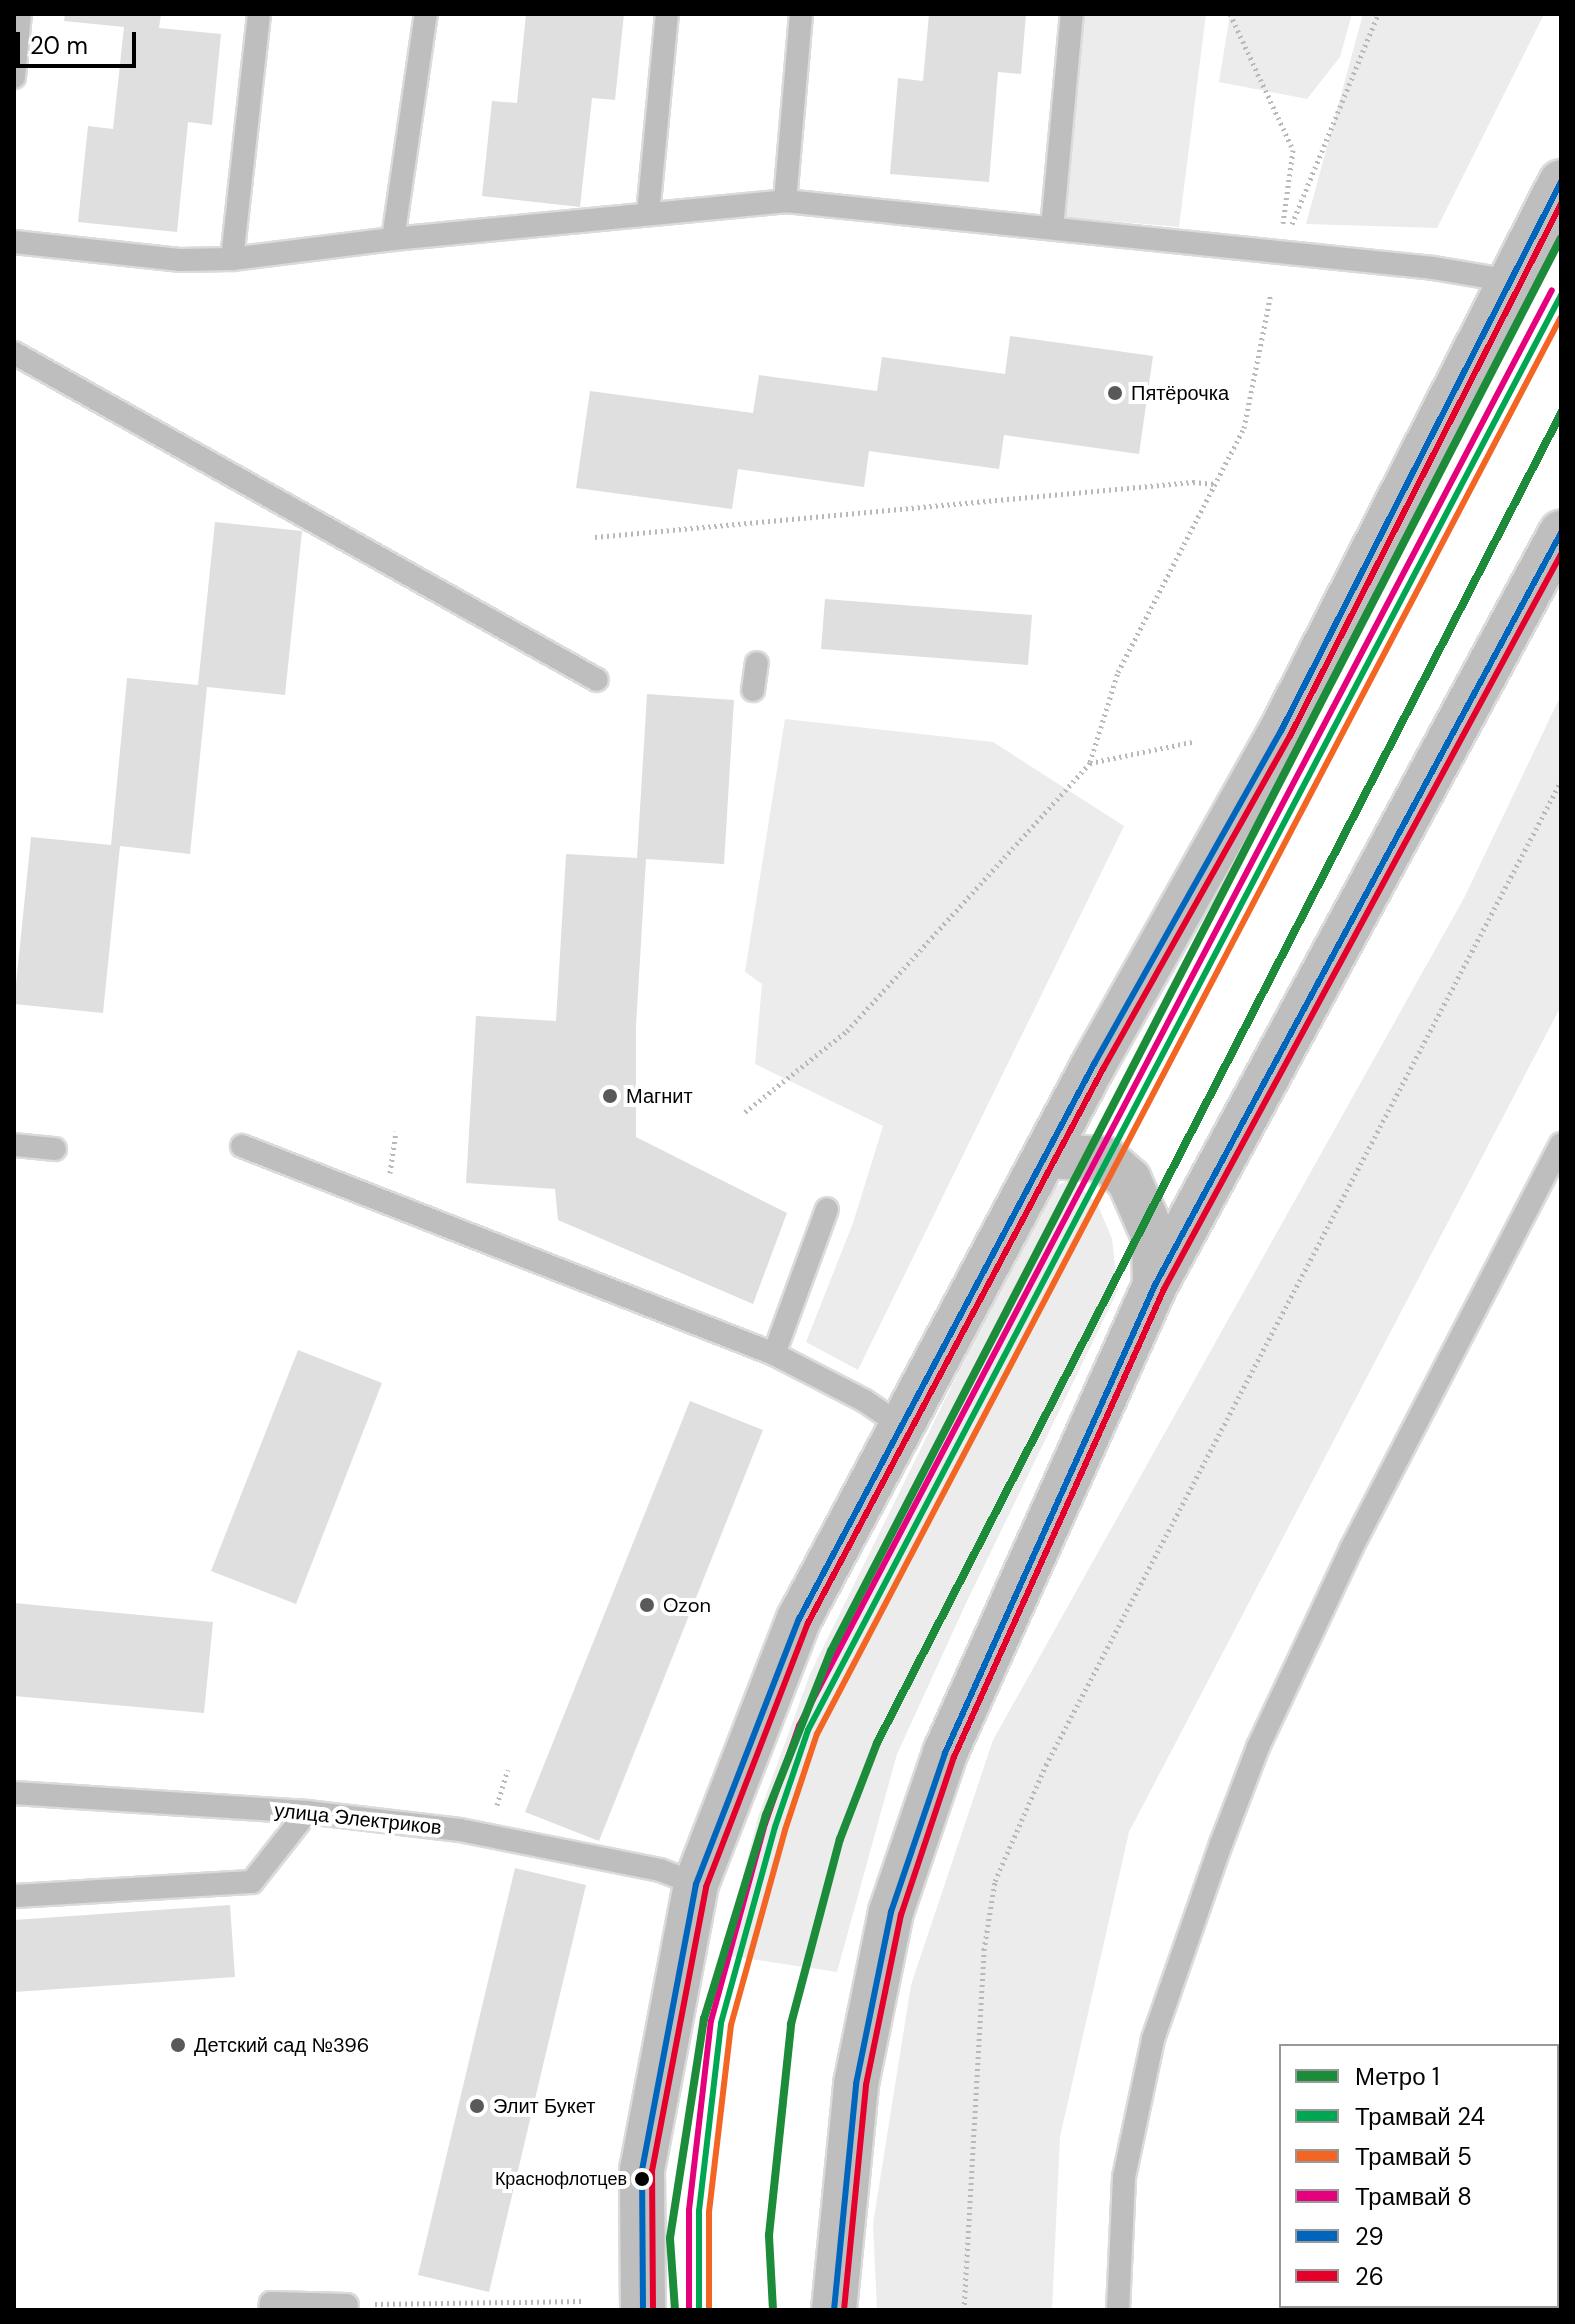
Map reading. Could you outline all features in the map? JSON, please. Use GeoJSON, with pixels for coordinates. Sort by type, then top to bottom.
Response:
{"type":"FeatureCollection","features":[{"type":"Feature","properties":{"kind":"main road"},"geometry":{"type":"LineString","coordinates":[[643,2310],[642,2170],[696,1884],[799,1619],[1045,1156],[1281,731],[1561,182]]}},
{"type":"Feature","properties":{"kind":"main road"},"geometry":{"type":"LineString","coordinates":[[834,2310],[856,2084],[891,1912],[945,1753],[1155,1285],[1561,533]]}},
{"type":"Feature","properties":{"kind":"main road"},"geometry":{"type":"LineString","coordinates":[[1045,1156],[1105,1159],[1129,1180],[1154,1237],[1155,1285]]}},
{"type":"Feature","properties":{"kind":"lane"},"geometry":{"type":"LineString","coordinates":[[14,77],[20,14]]}},
{"type":"Feature","properties":{"kind":"lane"},"geometry":{"type":"LineString","coordinates":[[232,259],[259,14]]}},
{"type":"Feature","properties":{"kind":"lane"},"geometry":{"type":"LineString","coordinates":[[393,239],[426,14]]}},
{"type":"Feature","properties":{"kind":"lane"},"geometry":{"type":"LineString","coordinates":[[648,214],[667,14]]}},
{"type":"Feature","properties":{"kind":"lane"},"geometry":{"type":"LineString","coordinates":[[785,201],[801,14]]}},
{"type":"Feature","properties":{"kind":"lane"},"geometry":{"type":"LineString","coordinates":[[1052,228],[1072,14]]}},
{"type":"Feature","properties":{"kind":"lane"},"geometry":{"type":"LineString","coordinates":[[14,242],[179,260],[232,259],[393,239],[785,201],[1433,268],[1511,281]]}},
{"type":"Feature","properties":{"kind":"lane"},"geometry":{"type":"LineString","coordinates":[[14,353],[597,680]]}},
{"type":"Feature","properties":{"kind":"lane"},"geometry":{"type":"LineString","coordinates":[[753,690],[757,663]]}},
{"type":"Feature","properties":{"kind":"lane"},"geometry":{"type":"LineString","coordinates":[[1118,2310],[1124,2177],[1153,2039],[1216,1857],[1258,1747],[1327,1599],[1561,1144]]}},
{"type":"Feature","properties":{"kind":"lane"},"geometry":{"type":"LineString","coordinates":[[14,1145],[55,1149]]}},
{"type":"Feature","properties":{"kind":"lane"},"geometry":{"type":"LineString","coordinates":[[242,1146],[774,1354],[865,1401],[900,1425]]}},
{"type":"Feature","properties":{"kind":"lane"},"geometry":{"type":"LineString","coordinates":[[774,1354],[827,1209]]}},
{"type":"Feature","properties":{"kind":"lane","name":"улица Электриков"},"geometry":{"type":"LineString","coordinates":[[14,1793],[307,1812],[460,1830],[660,1870],[696,1884]]}},
{"type":"Feature","properties":{"kind":"lane"},"geometry":{"type":"LineString","coordinates":[[14,1896],[252,1882],[307,1812]]}},
{"type":"Feature","properties":{"kind":"lane"},"geometry":{"type":"LineString","coordinates":[[270,2310],[271,2303],[347,2305]]}},
{"type":"Feature","properties":{"kind":"path"},"geometry":{"type":"LineString","coordinates":[[1230,14],[1293,150],[1280,252]]}},
{"type":"Feature","properties":{"kind":"path"},"geometry":{"type":"LineString","coordinates":[[1280,252],[1378,14]]}},
{"type":"Feature","properties":{"kind":"path"},"geometry":{"type":"LineString","coordinates":[[745,1112],[847,1031],[1090,763],[1118,672],[1244,428],[1271,293]]}},
{"type":"Feature","properties":{"kind":"path"},"geometry":{"type":"LineString","coordinates":[[595,537],[1193,482],[1215,484]]}},
{"type":"Feature","properties":{"kind":"path"},"geometry":{"type":"LineString","coordinates":[[1090,763],[1196,741]]}},
{"type":"Feature","properties":{"kind":"path"},"geometry":{"type":"LineString","coordinates":[[964,2310],[984,1950],[995,1881],[1046,1765],[1561,781]]}},
{"type":"Feature","properties":{"kind":"path"},"geometry":{"type":"LineString","coordinates":[[347,2305],[582,2301]]}},
{"type":"Feature","properties":{"kind":"path"},"geometry":{"type":"LineString","coordinates":[[509,2302],[509,2310]]}},
{"type":"Feature","properties":{"kind":"shaded area"},"geometry":{"type":"Polygon","coordinates":[[[1080,14],[1206,14],[1179,227],[1064,217],[1080,14]]]}},
{"type":"Feature","properties":{"kind":"shaded area"},"geometry":{"type":"Polygon","coordinates":[[[1230,14],[1352,14],[1340,57],[1307,99],[1219,82],[1230,14]]]}},
{"type":"Feature","properties":{"kind":"shaded area"},"geometry":{"type":"Polygon","coordinates":[[[1363,14],[1544,14],[1437,228],[1306,224],[1363,14]]]}},
{"type":"Feature","properties":{"kind":"shaded area"},"geometry":{"type":"Polygon","coordinates":[[[1561,695],[1561,1006],[1129,1832],[1060,2137],[1052,2310],[877,2310],[873,2224],[911,1985],[993,1740],[1464,898],[1561,695]]]}},
{"type":"Feature","properties":{"kind":"shaded area"},"geometry":{"type":"Polygon","coordinates":[[[785,719],[993,742],[1124,826],[858,1370],[806,1342],[853,1223],[883,1126],[755,1064],[762,984],[745,972],[785,719]]]}},
{"type":"Feature","properties":{"kind":"shaded area"},"geometry":{"type":"Polygon","coordinates":[[[1071,1179],[1097,1203],[1112,1239],[1118,1290],[968,1599],[897,1754],[837,1972],[723,1955],[758,1817],[810,1674],[1048,1190],[1071,1179]]]}},
{"type":"Feature","properties":{"kind":"building"},"geometry":{"type":"Polygon","coordinates":[[[65,14],[161,14],[159,28],[221,34],[212,125],[188,122],[177,232],[78,222],[88,126],[113,129],[124,27],[64,21],[65,14]]]}},
{"type":"Feature","properties":{"kind":"building"},"geometry":{"type":"Polygon","coordinates":[[[526,14],[624,14],[615,100],[592,98],[580,207],[482,196],[492,101],[517,103],[526,14]]]}},
{"type":"Feature","properties":{"kind":"building"},"geometry":{"type":"Polygon","coordinates":[[[929,14],[1026,14],[1021,74],[998,72],[989,182],[890,174],[898,78],[923,81],[929,14]]]}},
{"type":"Feature","properties":{"kind":"building"},"geometry":{"type":"Polygon","coordinates":[[[1010,336],[1153,356],[1139,454],[1004,435],[999,469],[869,451],[864,487],[738,469],[732,509],[576,488],[590,391],[753,413],[759,375],[877,391],[882,357],[1005,374],[1010,336]]]}},
{"type":"Feature","properties":{"kind":"building"},"geometry":{"type":"Polygon","coordinates":[[[215,522],[302,531],[285,695],[207,687],[190,854],[120,846],[103,1013],[14,1004],[31,837],[111,845],[127,678],[198,685],[215,522]]]}},
{"type":"Feature","properties":{"kind":"building"},"geometry":{"type":"Polygon","coordinates":[[[825,599],[1032,615],[1028,665],[821,649],[825,599]]]}},
{"type":"Feature","properties":{"kind":"building"},"geometry":{"type":"Polygon","coordinates":[[[647,694],[734,700],[724,864],[646,859],[636,1026],[636,1137],[787,1213],[753,1304],[558,1220],[555,1189],[466,1183],[476,1016],[556,1021],[566,854],[637,858],[647,694]]]}},
{"type":"Feature","properties":{"kind":"building"},"geometry":{"type":"Polygon","coordinates":[[[298,1350],[382,1383],[296,1604],[211,1571],[298,1350]]]}},
{"type":"Feature","properties":{"kind":"building"},"geometry":{"type":"Polygon","coordinates":[[[690,1401],[763,1430],[599,1841],[525,1812],[690,1401]]]}},
{"type":"Feature","properties":{"kind":"building"},"geometry":{"type":"Polygon","coordinates":[[[14,1603],[213,1622],[204,1713],[14,1696],[14,1603]]]}},
{"type":"Feature","properties":{"kind":"building"},"geometry":{"type":"Polygon","coordinates":[[[515,1868],[586,1885],[489,2292],[418,2275],[515,1868]]]}},
{"type":"Feature","properties":{"kind":"building"},"geometry":{"type":"Polygon","coordinates":[[[230,1905],[235,1977],[14,1992],[14,1920],[230,1905]]]}},
{"type":"Feature","properties":{"kind":"metro line","name":"1"},"geometry":{"type":"LineString","coordinates":[[675,2310],[670,2238],[704,2019],[766,1815],[831,1651],[1561,238]]}},
{"type":"Feature","properties":{"kind":"metro line","name":"1"},"geometry":{"type":"LineString","coordinates":[[773,2310],[769,2235],[791,2024],[840,1839],[877,1743],[1561,413]]}},
{"type":"Feature","properties":{"kind":"tram line","name":"8"},"geometry":{"type":"LineString","coordinates":[[689,2310],[689,2210],[711,2021],[765,1824],[799,1726],[1552,290]]}},
{"type":"Feature","properties":{"kind":"tram line","name":"24"},"geometry":{"type":"LineString","coordinates":[[699,2310],[699,2211],[721,2023],[775,1827],[808,1730],[1561,295]]}},
{"type":"Feature","properties":{"kind":"tram line","name":"5"},"geometry":{"type":"LineString","coordinates":[[709,2310],[709,2212],[731,2025],[785,1830],[817,1734],[1561,317]]}},
{"type":"Feature","properties":{"kind":"transit line","name":"29"},"geometry":{"type":"LineString","coordinates":[[643,2310],[642,2170],[696,1884],[799,1619],[1094,1064],[1281,731],[1561,182]]}},
{"type":"Feature","properties":{"kind":"transit line","name":"26"},"geometry":{"type":"LineString","coordinates":[[653,2310],[652,2171],[706,1887],[808,1623],[1103,1069],[1290,736],[1561,204]]}},
{"type":"Feature","properties":{"kind":"transit line","name":"29"},"geometry":{"type":"LineString","coordinates":[[834,2310],[856,2084],[891,1912],[945,1753],[1155,1285],[1561,533]]}},
{"type":"Feature","properties":{"kind":"transit line","name":"26"},"geometry":{"type":"LineString","coordinates":[[844,2310],[866,2085],[901,1915],[954,1757],[1164,1289],[1561,554]]}},
{"type":"Feature","properties":{"kind":"place","name":"Пятёрочка"},"geometry":{"type":"Point","coordinates":[1115,393]}},
{"type":"Feature","properties":{"kind":"place","name":"Магнит"},"geometry":{"type":"Point","coordinates":[610,1096]}},
{"type":"Feature","properties":{"kind":"place","name":"Ozon"},"geometry":{"type":"Point","coordinates":[647,1605]}},
{"type":"Feature","properties":{"kind":"place","name":"Детский сад №396"},"geometry":{"type":"Point","coordinates":[178,2045]}},
{"type":"Feature","properties":{"kind":"place","name":"Элит Букет"},"geometry":{"type":"Point","coordinates":[477,2106]}},
{"type":"Feature","properties":{"kind":"place","name":"Краснофлотцев"},"geometry":{"type":"Point","coordinates":[642,2179]}}]}
